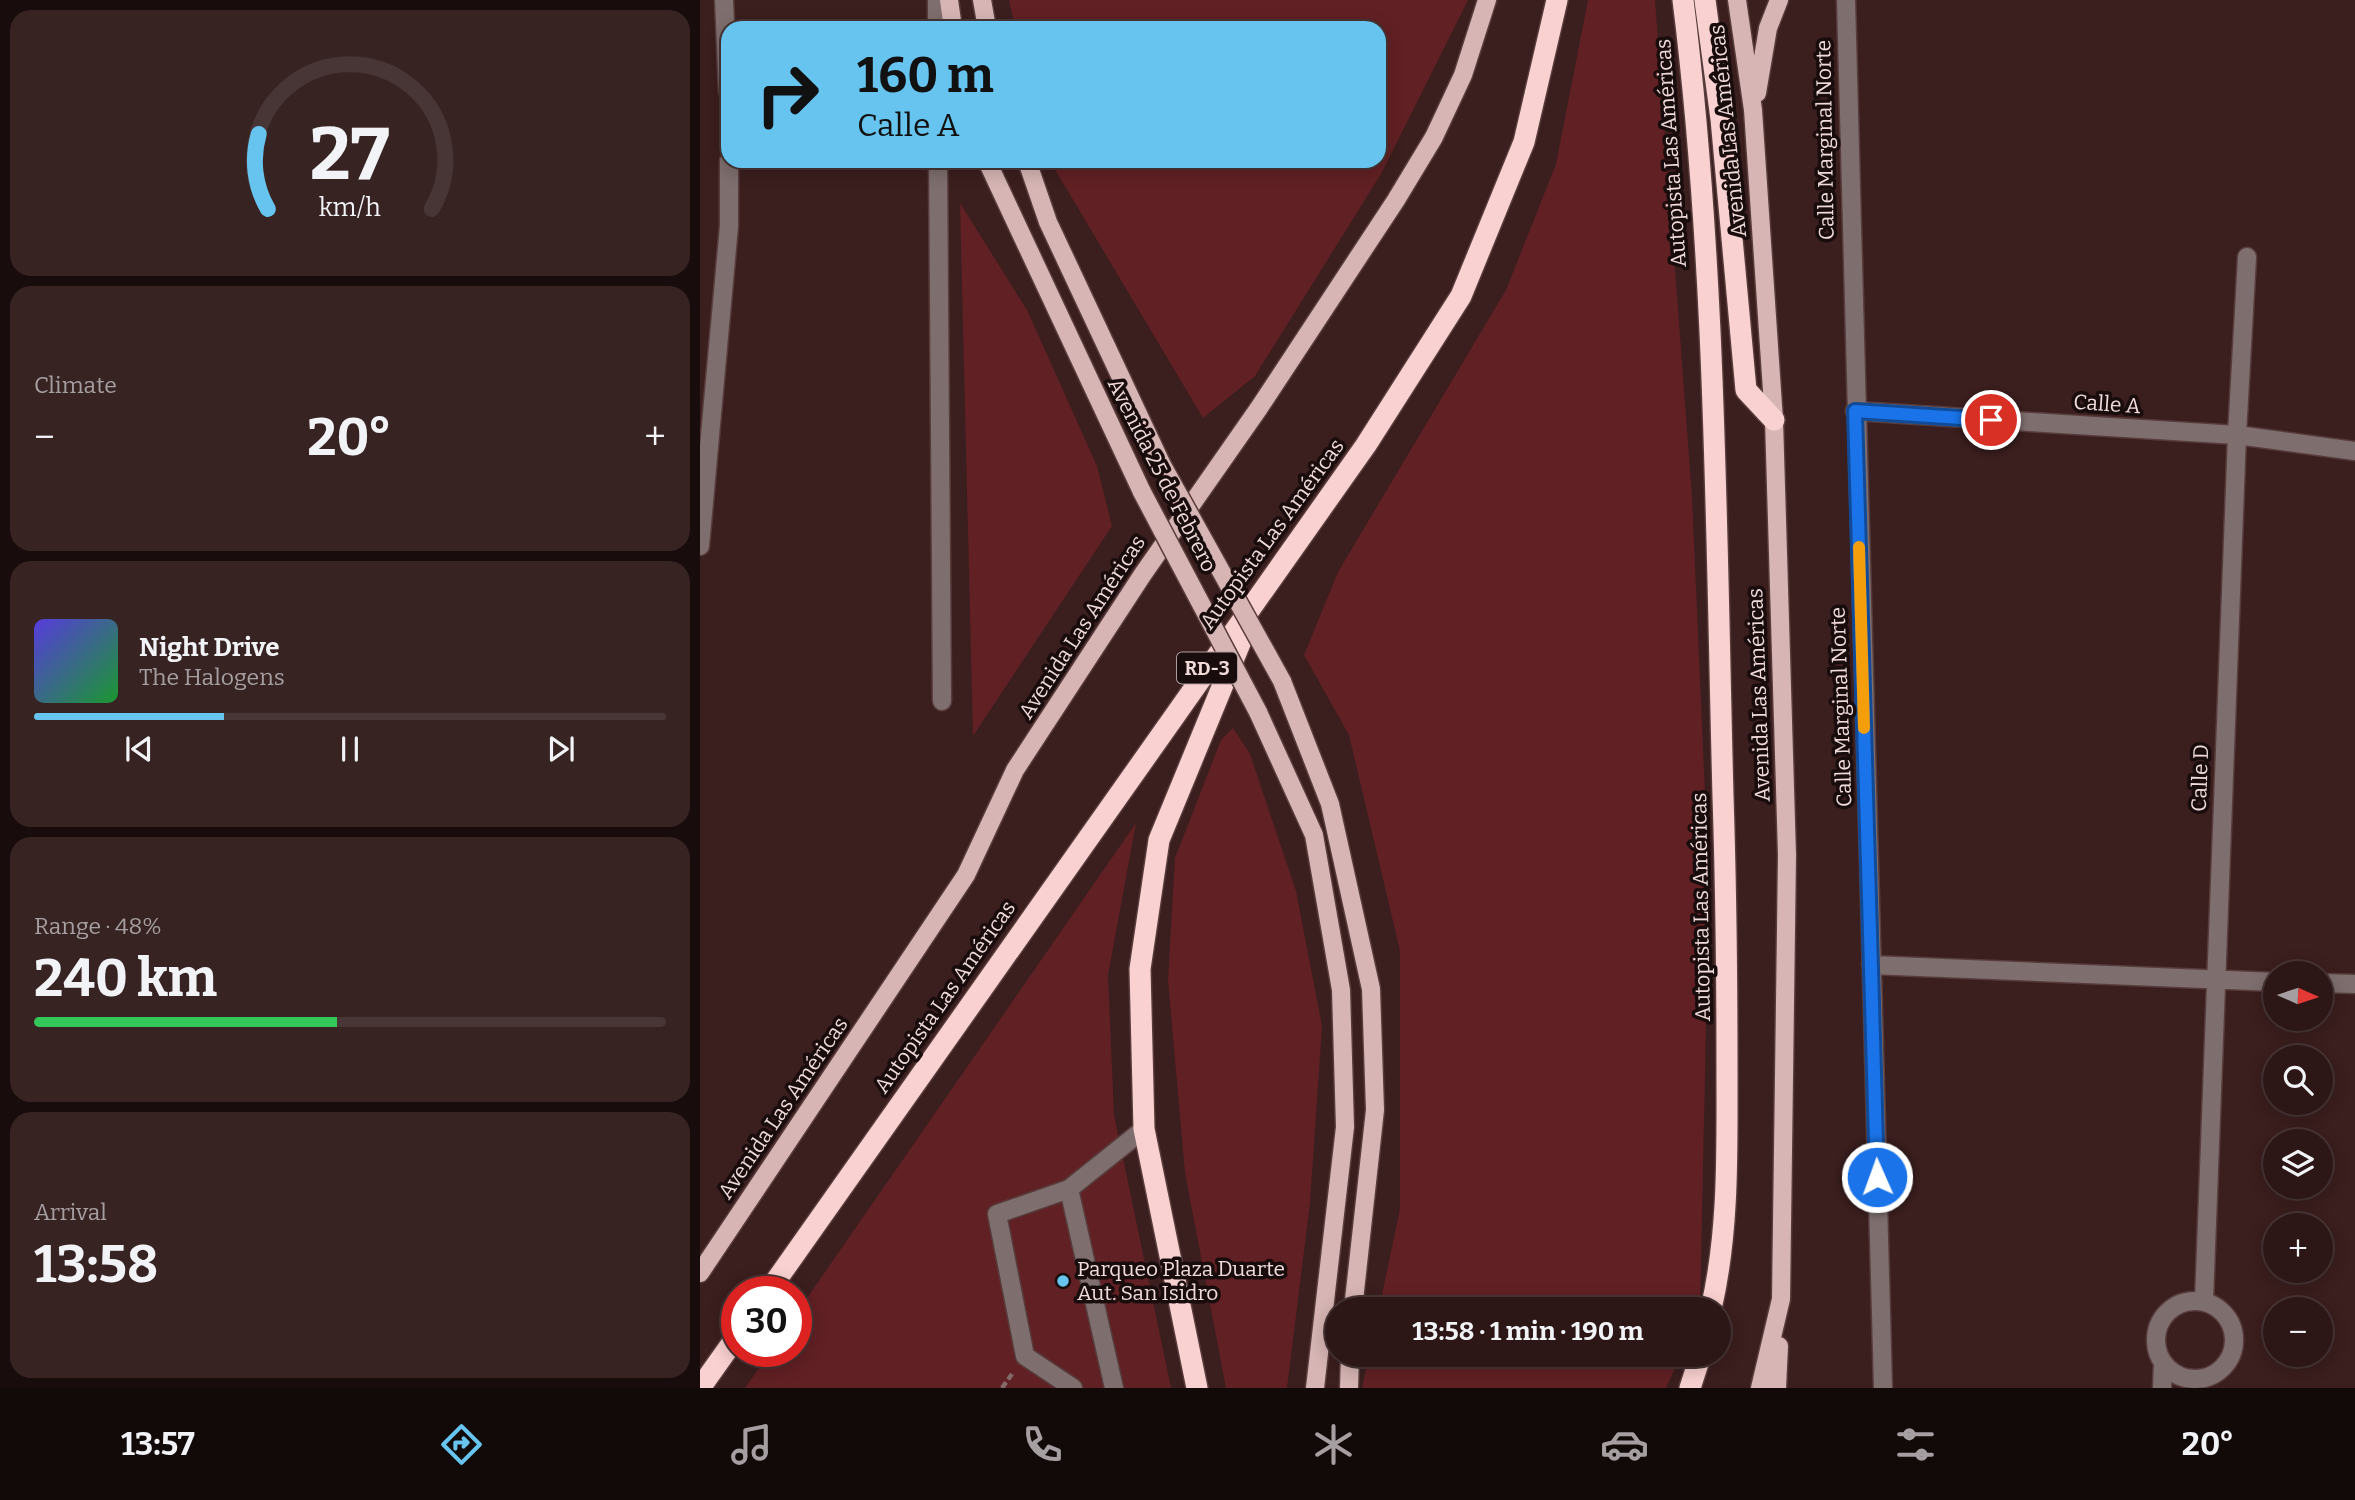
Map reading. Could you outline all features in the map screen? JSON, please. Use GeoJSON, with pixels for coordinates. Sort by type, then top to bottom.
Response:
{"type":"FeatureCollection","features":[{"type":"Feature","properties":{"kind":"highway","name":"Autopista Las Américas"},"geometry":{"type":"LineString","coordinates":[[779,1276],[1366,445],[1461,296],[1524,142],[1557,0]]}},
{"type":"Feature","properties":{"kind":"highway","name":"Autopista Las Américas"},"geometry":{"type":"LineString","coordinates":[[1683,0],[1695,97],[1713,405],[1727,930],[1727,1172],[1714,1297]]}},
{"type":"Feature","properties":{"kind":"highway"},"geometry":{"type":"LineString","coordinates":[[1705,0],[1721,119],[1746,390],[1774,420]]}},
{"type":"Feature","properties":{"kind":"highway"},"geometry":{"type":"LineString","coordinates":[[1197,1388],[1144,1129],[1140,969],[1159,840],[1264,587]]}},
{"type":"Feature","properties":{"kind":"highway"},"geometry":{"type":"LineString","coordinates":[[700,1388],[721,1358]]}},
{"type":"Feature","properties":{"kind":"highway"},"geometry":{"type":"LineString","coordinates":[[1690,1388],[1697,1367]]}},
{"type":"Feature","properties":{"kind":"main road"},"geometry":{"type":"LineString","coordinates":[[948,0],[952,21]]}},
{"type":"Feature","properties":{"kind":"main road"},"geometry":{"type":"LineString","coordinates":[[982,0],[986,21]]}},
{"type":"Feature","properties":{"kind":"main road","name":"Avenida Las Américas"},"geometry":{"type":"LineString","coordinates":[[700,1273],[966,875],[1015,771],[1143,574],[1259,408],[1396,200],[1434,137],[1463,75],[1487,0]]}},
{"type":"Feature","properties":{"kind":"main road","name":"Avenida Las Américas"},"geometry":{"type":"LineString","coordinates":[[1737,0],[1753,110],[1774,420],[1787,855],[1781,1299],[1760,1388]]}},
{"type":"Feature","properties":{"kind":"main road"},"geometry":{"type":"LineString","coordinates":[[1753,110],[1768,28],[1779,0]]}},
{"type":"Feature","properties":{"kind":"main road","name":"Avenida 25 de Febrero"},"geometry":{"type":"LineString","coordinates":[[990,168],[1142,492],[1258,712],[1314,835],[1340,990],[1345,1127],[1315,1388]]}},
{"type":"Feature","properties":{"kind":"main road","name":"Avenida 25 de Febrero"},"geometry":{"type":"LineString","coordinates":[[1029,168],[1048,222],[1162,465],[1282,681],[1331,804],[1371,989],[1375,1110],[1354,1297]]}},
{"type":"Feature","properties":{"kind":"main road"},"geometry":{"type":"LineString","coordinates":[[1777,1388],[1781,1299]]}},
{"type":"Feature","properties":{"kind":"main road"},"geometry":{"type":"LineString","coordinates":[[1349,1388],[1350,1367]]}},
{"type":"Feature","properties":{"kind":"street"},"geometry":{"type":"LineString","coordinates":[[724,0],[725,21]]}},
{"type":"Feature","properties":{"kind":"street"},"geometry":{"type":"LineString","coordinates":[[937,0],[937,21]]}},
{"type":"Feature","properties":{"kind":"street","name":"Calle Marginal Norte"},"geometry":{"type":"LineString","coordinates":[[1846,0],[1883,1388]]}},
{"type":"Feature","properties":{"kind":"street"},"geometry":{"type":"LineString","coordinates":[[700,546],[729,226],[729,168]]}},
{"type":"Feature","properties":{"kind":"street"},"geometry":{"type":"LineString","coordinates":[[939,168],[943,701]]}},
{"type":"Feature","properties":{"kind":"street","name":"Calle D"},"geometry":{"type":"LineString","coordinates":[[2204,1301],[2236,435],[2247,257]]}},
{"type":"Feature","properties":{"kind":"street","name":"Calle A"},"geometry":{"type":"LineString","coordinates":[[1855,411],[2236,435],[2355,451]]}},
{"type":"Feature","properties":{"kind":"street"},"geometry":{"type":"LineString","coordinates":[[1871,965],[2263,982]]}},
{"type":"Feature","properties":{"kind":"street"},"geometry":{"type":"LineString","coordinates":[[2333,983],[2355,984]]}},
{"type":"Feature","properties":{"kind":"street"},"geometry":{"type":"LineString","coordinates":[[1073,1388],[1025,1356],[997,1214],[1069,1189],[1144,1129]]}},
{"type":"Feature","properties":{"kind":"street"},"geometry":{"type":"LineString","coordinates":[[1069,1189],[1114,1388]]}},
{"type":"Feature","properties":{"kind":"street"},"geometry":{"type":"LineString","coordinates":[[1781,1299],[1784,1388]]}},
{"type":"Feature","properties":{"kind":"street"},"geometry":{"type":"LineString","coordinates":[[2162,1388],[2163,1363],[2157,1346],[2158,1326],[2169,1311],[2185,1301],[2204,1301],[2221,1309],[2232,1325],[2235,1343],[2229,1362],[2214,1375],[2196,1380],[2178,1375],[2163,1363]]}},
{"type":"Feature","properties":{"kind":"shaded area"},"geometry":{"type":"Polygon","coordinates":[[[1009,0],[1468,0],[1386,164],[1386,21],[1014,21],[1009,0]]]}},
{"type":"Feature","properties":{"kind":"shaded area"},"geometry":{"type":"Polygon","coordinates":[[[1588,0],[1655,0],[1692,497],[1709,885],[1700,1297],[1382,1297],[1400,1209],[1400,951],[1349,735],[1304,655],[1338,572],[1506,290],[1556,164],[1588,0]]]}},
{"type":"Feature","properties":{"kind":"shaded area"},"geometry":{"type":"Polygon","coordinates":[[[1054,168],[1384,168],[1255,376],[1203,418],[1054,168]]]}},
{"type":"Feature","properties":{"kind":"shaded area"},"geometry":{"type":"Polygon","coordinates":[[[960,203],[1027,310],[1097,466],[1112,526],[973,736],[960,203]]]}},
{"type":"Feature","properties":{"kind":"shaded area"},"geometry":{"type":"Polygon","coordinates":[[[1233,728],[1250,754],[1296,891],[1322,1026],[1310,1203],[1287,1388],[1226,1388],[1185,1173],[1168,980],[1175,858],[1221,740],[1233,728]]]}},
{"type":"Feature","properties":{"kind":"shaded area"},"geometry":{"type":"Polygon","coordinates":[[[1136,823],[1108,975],[1114,1115],[1171,1388],[745,1388],[760,1367],[812,1367],[812,1291],[1136,823]]]}},
{"type":"Feature","properties":{"kind":"shaded area"},"geometry":{"type":"Polygon","coordinates":[[[1366,1367],[1676,1367],[1666,1388],[1362,1388],[1366,1367]]]}},
{"type":"Feature","properties":{"kind":"slow traffic"},"geometry":{"type":"LineString","coordinates":[[1859,547],[1864,728]]}},
{"type":"Feature","properties":{"kind":"place","name":"Parqueo Plaza Duarte Aut. San Isidro"},"geometry":{"type":"Point","coordinates":[1063,1281]}},
{"type":"Feature","properties":{"kind":"route"},"geometry":{"type":"LineString","coordinates":[[1877,1177],[1855,411],[1991,420]]}}]}
